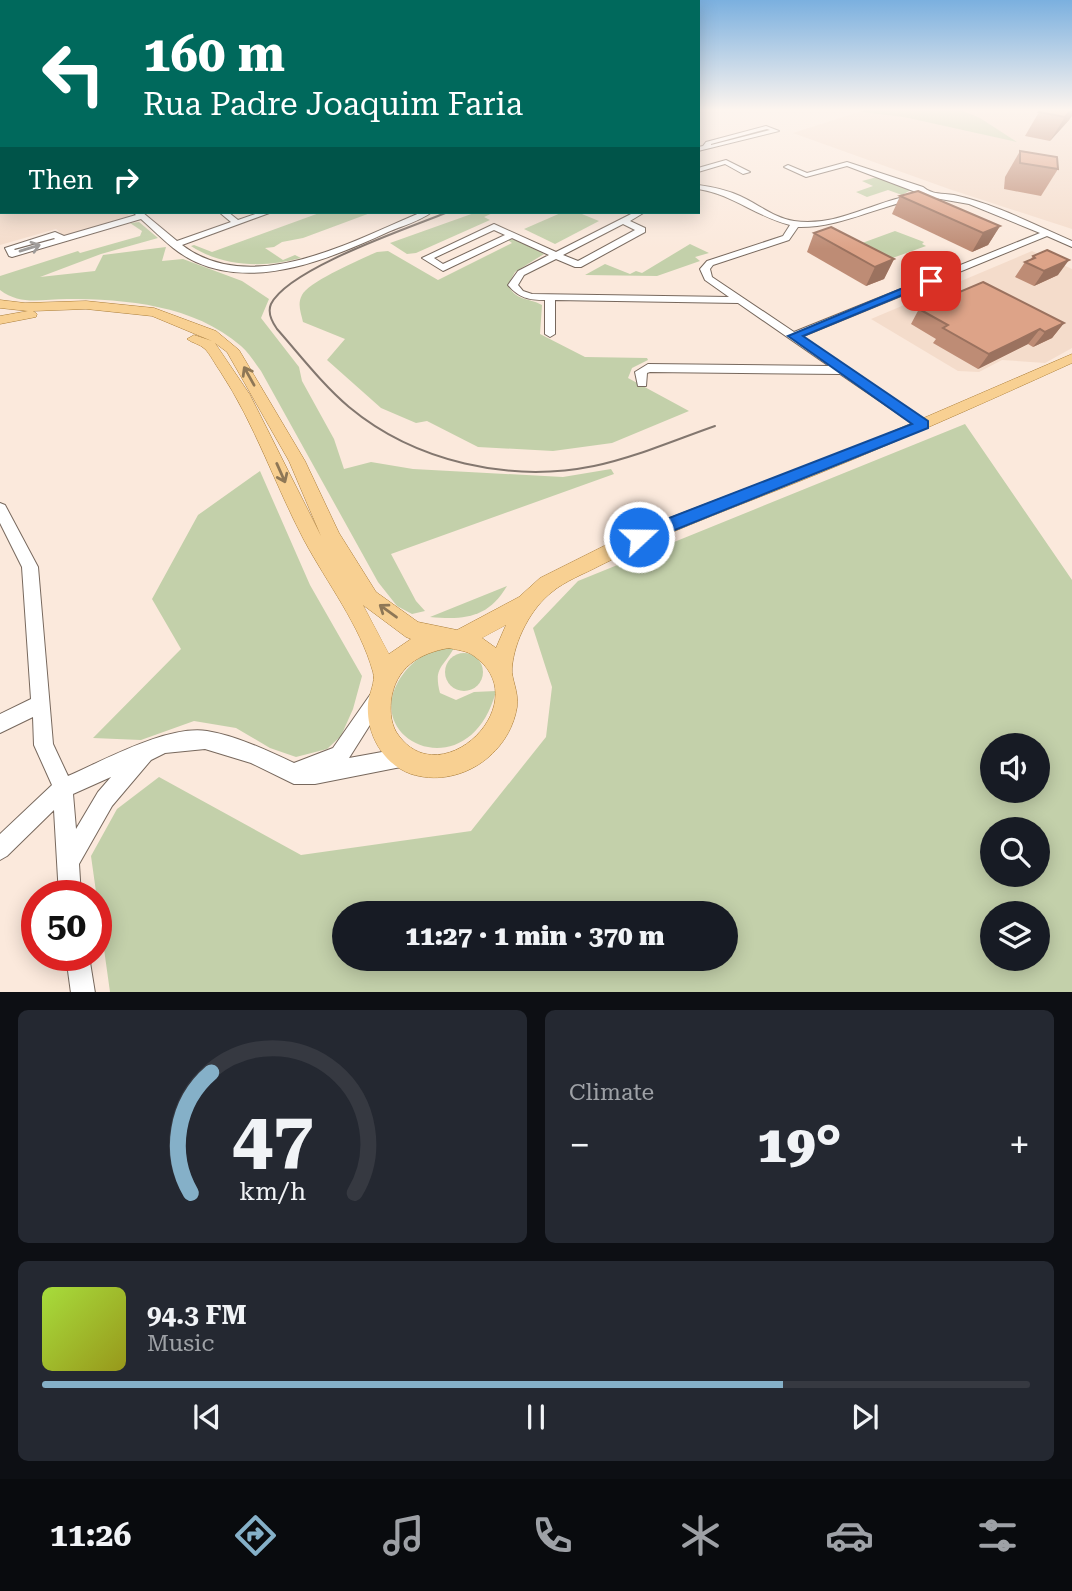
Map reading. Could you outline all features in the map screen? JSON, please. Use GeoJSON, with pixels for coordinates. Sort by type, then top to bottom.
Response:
{"type":"FeatureCollection","features":[{"type":"Feature","properties":{"kind":"main road"},"geometry":{"type":"LineString","coordinates":[[0,304],[25,307],[86,304],[154,312],[211,334],[232,350],[296,461],[331,537],[369,598],[413,630],[478,644],[491,654],[502,668],[508,687],[507,707],[500,728],[486,746],[468,759],[446,766],[424,766],[404,758],[391,746],[382,731],[378,714],[382,687],[375,645],[310,535],[259,423],[228,370],[209,345],[177,330],[111,314],[86,311],[49,312],[0,320]]}},
{"type":"Feature","properties":{"kind":"main road"},"geometry":{"type":"LineString","coordinates":[[382,687],[397,661],[413,648],[431,640],[455,638],[526,603],[547,584],[639,537],[923,425],[1072,358]]}},
{"type":"Feature","properties":{"kind":"main road"},"geometry":{"type":"LineString","coordinates":[[502,668],[508,643],[526,603]]}},
{"type":"Feature","properties":{"kind":"street"},"geometry":{"type":"LineString","coordinates":[[700,169],[726,162],[746,172]]}},
{"type":"Feature","properties":{"kind":"street"},"geometry":{"type":"LineString","coordinates":[[788,167],[806,175],[847,164],[920,189],[927,195]]}},
{"type":"Feature","properties":{"kind":"street"},"geometry":{"type":"LineString","coordinates":[[700,188],[733,196],[779,220],[795,224],[828,224],[895,201],[927,195],[968,202],[1072,244]]}},
{"type":"Feature","properties":{"kind":"street"},"geometry":{"type":"LineString","coordinates":[[62,239],[55,235],[9,248],[12,254],[62,239],[140,214],[201,261],[222,267],[274,268],[300,263],[423,214]]}},
{"type":"Feature","properties":{"kind":"street"},"geometry":{"type":"LineString","coordinates":[[226,214],[237,223]]}},
{"type":"Feature","properties":{"kind":"street"},"geometry":{"type":"LineString","coordinates":[[177,244],[262,214]]}},
{"type":"Feature","properties":{"kind":"street"},"geometry":{"type":"LineString","coordinates":[[637,214],[521,274],[513,285],[520,293],[550,298],[740,300]]}},
{"type":"Feature","properties":{"kind":"street"},"geometry":{"type":"LineString","coordinates":[[512,235],[443,268],[427,258],[494,227],[512,235],[557,255],[578,265],[642,230],[623,221]]}},
{"type":"Feature","properties":{"kind":"street"},"geometry":{"type":"LineString","coordinates":[[795,224],[786,238],[710,263],[705,269],[708,278],[923,425]]}},
{"type":"Feature","properties":{"kind":"street"},"geometry":{"type":"LineString","coordinates":[[794,336],[1046,233]]}},
{"type":"Feature","properties":{"kind":"street"},"geometry":{"type":"LineString","coordinates":[[550,298],[550,334]]}},
{"type":"Feature","properties":{"kind":"street"},"geometry":{"type":"LineString","coordinates":[[642,383],[641,372],[648,368],[843,370]]}},
{"type":"Feature","properties":{"kind":"street"},"geometry":{"type":"LineString","coordinates":[[0,509],[30,567],[44,745],[63,788],[68,880]]}},
{"type":"Feature","properties":{"kind":"street"},"geometry":{"type":"LineString","coordinates":[[293,774],[340,755],[359,731],[382,687]]}},
{"type":"Feature","properties":{"kind":"street"},"geometry":{"type":"LineString","coordinates":[[0,724],[42,703]]}},
{"type":"Feature","properties":{"kind":"street"},"geometry":{"type":"LineString","coordinates":[[0,849],[63,788],[164,744],[205,740],[254,754],[293,774],[315,774],[404,758]]}},
{"type":"Feature","properties":{"kind":"street"},"geometry":{"type":"LineString","coordinates":[[66,865],[105,799],[145,752]]}},
{"type":"Feature","properties":{"kind":"street"},"geometry":{"type":"LineString","coordinates":[[80,971],[83,992]]}},
{"type":"Feature","properties":{"kind":"shaded area"},"geometry":{"type":"Polygon","coordinates":[[[858,156],[1072,156],[1072,229],[858,156]]]}},
{"type":"Feature","properties":{"kind":"shaded area"},"geometry":{"type":"Polygon","coordinates":[[[0,214],[129,216],[68,235],[63,235],[56,229],[0,245],[0,214]]]}},
{"type":"Feature","properties":{"kind":"shaded area"},"geometry":{"type":"Polygon","coordinates":[[[1032,251],[1072,269],[1072,348],[1045,363],[1002,360],[979,372],[958,371],[871,319],[1032,251]]]}},
{"type":"Feature","properties":{"kind":"green space"},"geometry":{"type":"Polygon","coordinates":[[[877,177],[911,190],[902,195],[888,190],[867,197],[856,192],[873,186],[862,181],[877,177]]]}},
{"type":"Feature","properties":{"kind":"green space"},"geometry":{"type":"Polygon","coordinates":[[[316,214],[368,214],[303,238],[265,248],[283,260],[295,255],[301,258],[273,263],[244,264],[217,258],[191,246],[212,252],[316,214]]]}},
{"type":"Feature","properties":{"kind":"green space"},"geometry":{"type":"Polygon","coordinates":[[[471,214],[491,214],[484,217],[490,220],[416,253],[407,254],[390,243],[471,214]]]}},
{"type":"Feature","properties":{"kind":"green space"},"geometry":{"type":"Polygon","coordinates":[[[558,214],[582,214],[599,221],[555,244],[524,229],[558,214]]]}},
{"type":"Feature","properties":{"kind":"green space"},"geometry":{"type":"Polygon","coordinates":[[[139,222],[158,238],[101,254],[40,277],[95,271],[103,255],[166,247],[162,261],[183,259],[242,281],[269,299],[261,318],[299,367],[302,381],[334,439],[344,469],[371,462],[413,469],[563,477],[611,469],[614,474],[391,554],[416,601],[425,611],[412,614],[397,606],[378,582],[261,371],[241,346],[202,321],[158,307],[89,299],[24,300],[0,290],[0,276],[78,251],[80,253],[140,236],[142,231],[130,223],[139,222]]]}},
{"type":"Feature","properties":{"kind":"green space"},"geometry":{"type":"Polygon","coordinates":[[[895,231],[924,242],[922,244],[926,246],[873,265],[843,250],[895,231]]]}},
{"type":"Feature","properties":{"kind":"green space"},"geometry":{"type":"Polygon","coordinates":[[[514,239],[544,254],[515,272],[508,285],[519,297],[542,305],[540,334],[585,357],[647,358],[648,360],[632,368],[628,378],[689,411],[612,443],[553,451],[478,447],[427,421],[416,423],[381,408],[327,360],[345,339],[303,322],[300,302],[306,290],[336,271],[377,252],[388,251],[438,280],[512,243],[508,240],[514,239]]]}},
{"type":"Feature","properties":{"kind":"green space"},"geometry":{"type":"Polygon","coordinates":[[[690,244],[709,253],[695,257],[700,261],[657,276],[585,275],[605,264],[630,274],[636,271],[642,273],[690,244]]]}},
{"type":"Feature","properties":{"kind":"green space"},"geometry":{"type":"Polygon","coordinates":[[[965,424],[1072,580],[1072,992],[110,992],[107,971],[112,971],[112,880],[94,880],[91,856],[117,809],[159,777],[301,855],[471,831],[546,737],[552,687],[533,628],[578,581],[965,424]]]}},
{"type":"Feature","properties":{"kind":"green space"},"geometry":{"type":"Polygon","coordinates":[[[260,471],[310,585],[362,676],[353,709],[341,736],[327,749],[296,757],[270,748],[236,728],[194,721],[141,740],[93,738],[181,649],[152,599],[198,515],[260,471]]]}},
{"type":"Feature","properties":{"kind":"green space"},"geometry":{"type":"Polygon","coordinates":[[[507,586],[500,597],[484,611],[465,617],[430,617],[507,586]]]}},
{"type":"Feature","properties":{"kind":"green space"},"geometry":{"type":"Polygon","coordinates":[[[455,646],[439,672],[440,693],[456,700],[474,692],[496,691],[483,722],[464,740],[443,748],[423,746],[405,736],[394,721],[392,700],[401,677],[412,664],[438,649],[455,646]]]}},
{"type":"Feature","properties":{"kind":"green space"},"geometry":{"type":"Polygon","coordinates":[[[464,653],[478,658],[483,672],[478,686],[464,691],[450,686],[445,672],[450,658],[464,653]]]}},
{"type":"Feature","properties":{"kind":"building"},"geometry":{"type":"Polygon","coordinates":[[[1020,156],[1053,156],[1057,157],[1058,169],[1020,163],[1020,156]]]}},
{"type":"Feature","properties":{"kind":"building"},"geometry":{"type":"Polygon","coordinates":[[[918,191],[1000,226],[983,233],[900,196],[918,191]]]}},
{"type":"Feature","properties":{"kind":"building"},"geometry":{"type":"Polygon","coordinates":[[[831,227],[894,259],[875,267],[814,233],[831,227]]]}},
{"type":"Feature","properties":{"kind":"building"},"geometry":{"type":"Polygon","coordinates":[[[1047,250],[1069,260],[1044,271],[1025,262],[1035,258],[1033,256],[1047,250]]]}},
{"type":"Feature","properties":{"kind":"building"},"geometry":{"type":"Polygon","coordinates":[[[983,282],[1064,323],[1045,332],[1040,329],[989,354],[943,328],[948,325],[919,309],[983,282]]]}},
{"type":"Feature","properties":{"kind":"tram line"},"geometry":{"type":"LineString","coordinates":[[443,214],[325,263],[282,290],[271,304],[270,314],[277,329],[320,379],[349,407],[403,442],[433,454],[465,464],[530,472],[594,466],[715,426]]}},
{"type":"Feature","properties":{"kind":"route"},"geometry":{"type":"LineString","coordinates":[[639,537],[923,425],[794,336],[931,281]]}}]}
